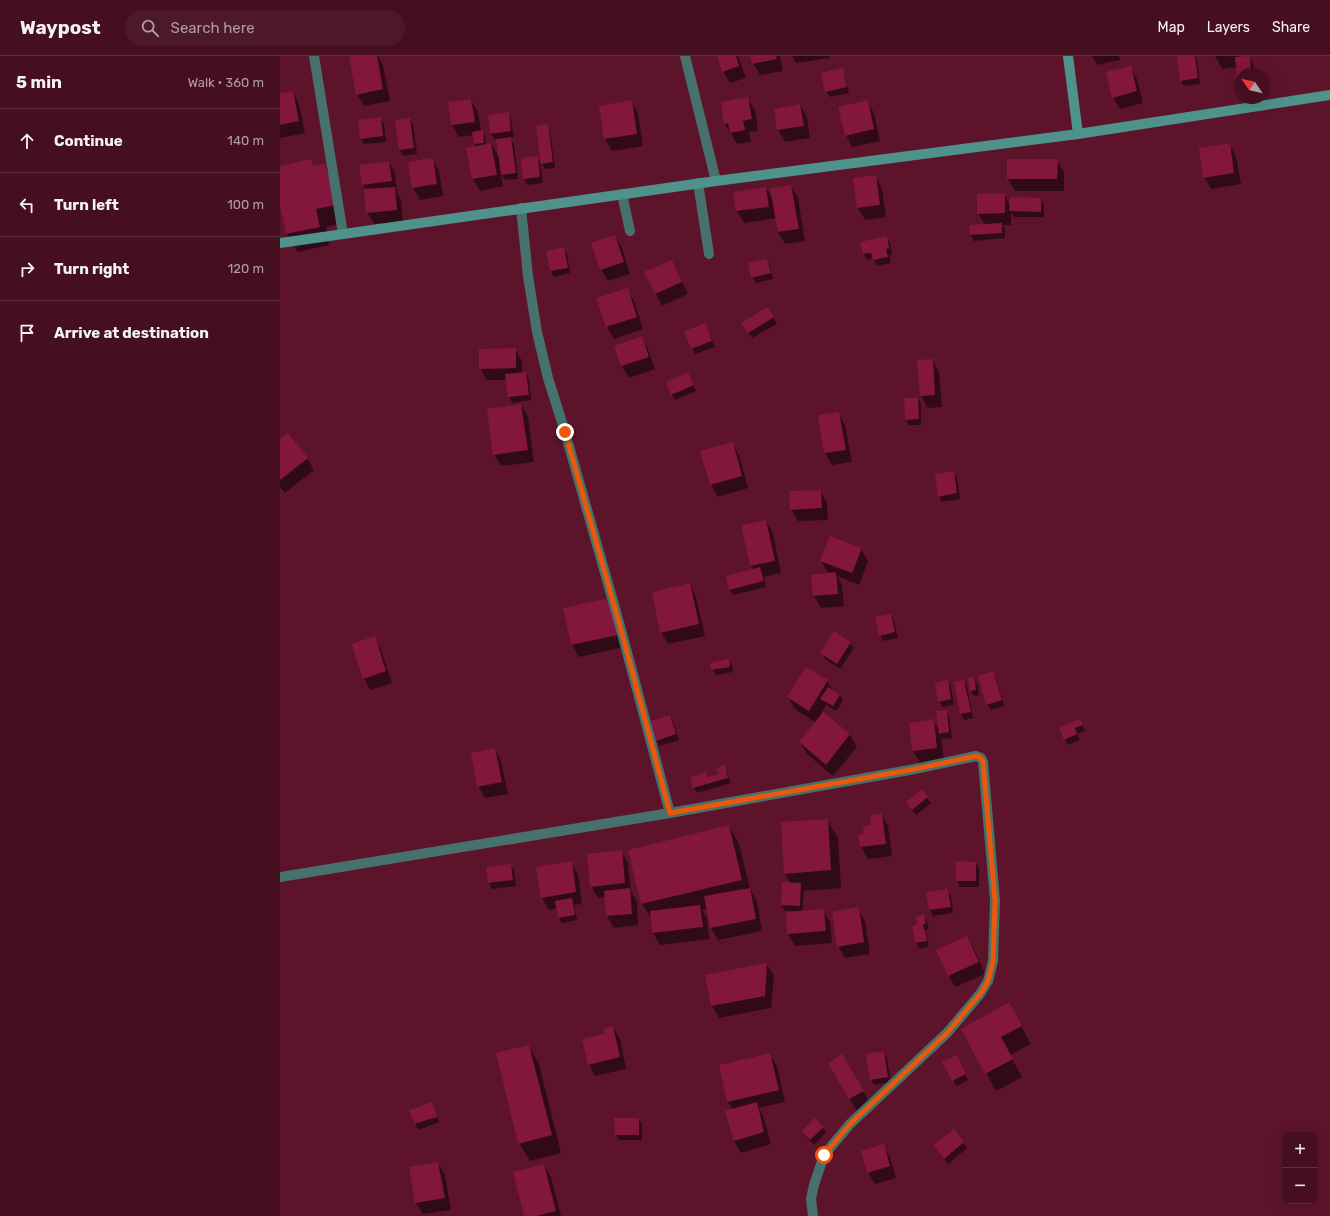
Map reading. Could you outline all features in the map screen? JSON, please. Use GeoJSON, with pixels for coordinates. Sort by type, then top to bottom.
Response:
{"type":"FeatureCollection","features":[{"type":"Feature","properties":{"kind":"street"},"geometry":{"type":"LineString","coordinates":[[314,56],[343,234]]}},
{"type":"Feature","properties":{"kind":"street"},"geometry":{"type":"LineString","coordinates":[[685,56],[716,181]]}},
{"type":"Feature","properties":{"kind":"street"},"geometry":{"type":"LineString","coordinates":[[1068,56],[1078,134]]}},
{"type":"Feature","properties":{"kind":"street"},"geometry":{"type":"LineString","coordinates":[[280,243],[698,183],[1078,134],[1330,95]]}},
{"type":"Feature","properties":{"kind":"street"},"geometry":{"type":"LineString","coordinates":[[698,183],[709,254]]}},
{"type":"Feature","properties":{"kind":"street"},"geometry":{"type":"LineString","coordinates":[[622,194],[630,231]]}},
{"type":"Feature","properties":{"kind":"street"},"geometry":{"type":"LineString","coordinates":[[521,208],[528,276],[537,332],[548,378],[565,432],[620,626],[670,813]]}},
{"type":"Feature","properties":{"kind":"street"},"geometry":{"type":"LineString","coordinates":[[280,877],[670,813],[915,769],[976,756],[981,758],[983,762],[995,900],[993,961],[988,981],[980,994],[947,1033],[850,1124],[824,1155],[811,1199],[813,1216]]}},
{"type":"Feature","properties":{"kind":"building"},"geometry":{"type":"Polygon","coordinates":[[[377,56],[383,89],[356,95],[349,57],[377,56]]]}},
{"type":"Feature","properties":{"kind":"building"},"geometry":{"type":"Polygon","coordinates":[[[717,56],[736,56],[739,66],[722,72],[717,56]]]}},
{"type":"Feature","properties":{"kind":"building"},"geometry":{"type":"Polygon","coordinates":[[[750,56],[776,56],[777,59],[752,64],[750,56]]]}},
{"type":"Feature","properties":{"kind":"building"},"geometry":{"type":"Polygon","coordinates":[[[1177,56],[1195,56],[1198,78],[1180,81],[1177,56]]]}},
{"type":"Feature","properties":{"kind":"building"},"geometry":{"type":"Polygon","coordinates":[[[1250,56],[1251,68],[1236,68],[1235,57],[1250,56]]]}},
{"type":"Feature","properties":{"kind":"building"},"geometry":{"type":"Polygon","coordinates":[[[1131,66],[1137,91],[1112,98],[1106,72],[1131,66]]]}},
{"type":"Feature","properties":{"kind":"building"},"geometry":{"type":"Polygon","coordinates":[[[843,68],[847,87],[825,92],[821,73],[843,68]]]}},
{"type":"Feature","properties":{"kind":"building"},"geometry":{"type":"Polygon","coordinates":[[[293,91],[299,121],[280,125],[280,93],[293,91]]]}},
{"type":"Feature","properties":{"kind":"building"},"geometry":{"type":"Polygon","coordinates":[[[748,97],[752,119],[743,121],[745,130],[730,133],[728,123],[724,124],[721,102],[748,97]]]}},
{"type":"Feature","properties":{"kind":"building"},"geometry":{"type":"Polygon","coordinates":[[[471,99],[475,122],[451,125],[448,102],[471,99]]]}},
{"type":"Feature","properties":{"kind":"building"},"geometry":{"type":"Polygon","coordinates":[[[632,100],[637,134],[604,139],[599,106],[632,100]]]}},
{"type":"Feature","properties":{"kind":"building"},"geometry":{"type":"Polygon","coordinates":[[[868,100],[874,129],[845,136],[838,107],[868,100]]]}},
{"type":"Feature","properties":{"kind":"building"},"geometry":{"type":"Polygon","coordinates":[[[800,104],[804,126],[777,130],[774,109],[800,104]]]}},
{"type":"Feature","properties":{"kind":"building"},"geometry":{"type":"Polygon","coordinates":[[[509,112],[511,131],[490,134],[488,115],[509,112]]]}},
{"type":"Feature","properties":{"kind":"building"},"geometry":{"type":"Polygon","coordinates":[[[381,117],[383,136],[360,139],[358,120],[381,117]]]}},
{"type":"Feature","properties":{"kind":"building"},"geometry":{"type":"Polygon","coordinates":[[[410,118],[414,148],[399,150],[395,120],[410,118]]]}},
{"type":"Feature","properties":{"kind":"building"},"geometry":{"type":"Polygon","coordinates":[[[548,124],[553,162],[541,164],[536,126],[548,124]]]}},
{"type":"Feature","properties":{"kind":"building"},"geometry":{"type":"Polygon","coordinates":[[[483,130],[484,143],[474,144],[472,132],[483,130]]]}},
{"type":"Feature","properties":{"kind":"building"},"geometry":{"type":"Polygon","coordinates":[[[511,137],[516,173],[501,175],[496,139],[511,137]]]}},
{"type":"Feature","properties":{"kind":"building"},"geometry":{"type":"Polygon","coordinates":[[[491,143],[497,175],[472,179],[466,148],[491,143]]]}},
{"type":"Feature","properties":{"kind":"building"},"geometry":{"type":"Polygon","coordinates":[[[1230,143],[1234,173],[1203,178],[1199,148],[1230,143]]]}},
{"type":"Feature","properties":{"kind":"building"},"geometry":{"type":"Polygon","coordinates":[[[538,156],[540,177],[523,179],[521,158],[538,156]]]}},
{"type":"Feature","properties":{"kind":"building"},"geometry":{"type":"Polygon","coordinates":[[[433,158],[437,184],[412,188],[408,162],[433,158]]]}},
{"type":"Feature","properties":{"kind":"building"},"geometry":{"type":"Polygon","coordinates":[[[312,159],[313,166],[326,164],[335,205],[316,209],[320,227],[286,234],[280,204],[280,166],[312,159]]]}},
{"type":"Feature","properties":{"kind":"building"},"geometry":{"type":"Polygon","coordinates":[[[1007,159],[1058,159],[1057,179],[1007,179],[1007,159]]]}},
{"type":"Feature","properties":{"kind":"building"},"geometry":{"type":"Polygon","coordinates":[[[389,161],[392,181],[362,185],[359,165],[389,161]]]}},
{"type":"Feature","properties":{"kind":"building"},"geometry":{"type":"Polygon","coordinates":[[[876,175],[880,205],[857,208],[853,178],[876,175]]]}},
{"type":"Feature","properties":{"kind":"building"},"geometry":{"type":"Polygon","coordinates":[[[791,185],[799,229],[778,232],[770,189],[791,185]]]}},
{"type":"Feature","properties":{"kind":"building"},"geometry":{"type":"Polygon","coordinates":[[[395,187],[397,210],[366,213],[364,189],[395,187]]]}},
{"type":"Feature","properties":{"kind":"building"},"geometry":{"type":"Polygon","coordinates":[[[766,187],[769,207],[736,211],[733,192],[766,187]]]}},
{"type":"Feature","properties":{"kind":"building"},"geometry":{"type":"Polygon","coordinates":[[[1005,193],[1005,213],[977,214],[977,194],[1005,193]]]}},
{"type":"Feature","properties":{"kind":"building"},"geometry":{"type":"Polygon","coordinates":[[[1010,197],[1041,198],[1041,212],[1009,211],[1010,197]]]}},
{"type":"Feature","properties":{"kind":"building"},"geometry":{"type":"Polygon","coordinates":[[[1002,223],[1002,233],[970,235],[969,225],[1002,223]]]}},
{"type":"Feature","properties":{"kind":"building"},"geometry":{"type":"Polygon","coordinates":[[[615,235],[624,262],[600,270],[591,243],[615,235]]]}},
{"type":"Feature","properties":{"kind":"building"},"geometry":{"type":"Polygon","coordinates":[[[887,236],[889,248],[886,249],[888,257],[873,260],[871,253],[863,254],[860,242],[887,236]]]}},
{"type":"Feature","properties":{"kind":"building"},"geometry":{"type":"Polygon","coordinates":[[[564,247],[568,268],[550,271],[546,251],[564,247]]]}},
{"type":"Feature","properties":{"kind":"building"},"geometry":{"type":"Polygon","coordinates":[[[767,259],[771,273],[751,278],[748,263],[767,259]]]}},
{"type":"Feature","properties":{"kind":"building"},"geometry":{"type":"Polygon","coordinates":[[[672,260],[682,282],[655,294],[644,272],[672,260]]]}},
{"type":"Feature","properties":{"kind":"building"},"geometry":{"type":"Polygon","coordinates":[[[628,288],[637,317],[606,327],[596,298],[628,288]]]}},
{"type":"Feature","properties":{"kind":"building"},"geometry":{"type":"Polygon","coordinates":[[[768,307],[774,317],[748,333],[741,323],[768,307]]]}},
{"type":"Feature","properties":{"kind":"building"},"geometry":{"type":"Polygon","coordinates":[[[706,323],[712,341],[691,349],[684,331],[706,323]]]}},
{"type":"Feature","properties":{"kind":"building"},"geometry":{"type":"Polygon","coordinates":[[[642,336],[649,357],[621,366],[614,346],[642,336]]]}},
{"type":"Feature","properties":{"kind":"building"},"geometry":{"type":"Polygon","coordinates":[[[516,348],[516,368],[479,369],[479,349],[516,348]]]}},
{"type":"Feature","properties":{"kind":"building"},"geometry":{"type":"Polygon","coordinates":[[[933,359],[935,395],[920,396],[917,360],[933,359]]]}},
{"type":"Feature","properties":{"kind":"building"},"geometry":{"type":"Polygon","coordinates":[[[526,372],[529,395],[508,397],[505,374],[526,372]]]}},
{"type":"Feature","properties":{"kind":"building"},"geometry":{"type":"Polygon","coordinates":[[[688,372],[694,385],[671,395],[666,382],[688,372]]]}},
{"type":"Feature","properties":{"kind":"building"},"geometry":{"type":"Polygon","coordinates":[[[904,398],[918,398],[919,419],[905,420],[904,398]]]}},
{"type":"Feature","properties":{"kind":"building"},"geometry":{"type":"Polygon","coordinates":[[[521,404],[528,450],[493,455],[487,409],[521,404]]]}},
{"type":"Feature","properties":{"kind":"building"},"geometry":{"type":"Polygon","coordinates":[[[839,412],[846,450],[824,453],[818,415],[839,412]]]}},
{"type":"Feature","properties":{"kind":"building"},"geometry":{"type":"Polygon","coordinates":[[[288,433],[308,458],[280,480],[280,439],[288,433]]]}},
{"type":"Feature","properties":{"kind":"building"},"geometry":{"type":"Polygon","coordinates":[[[733,442],[742,476],[710,485],[700,451],[733,442]]]}},
{"type":"Feature","properties":{"kind":"building"},"geometry":{"type":"Polygon","coordinates":[[[954,471],[957,493],[938,497],[935,474],[954,471]]]}},
{"type":"Feature","properties":{"kind":"building"},"geometry":{"type":"Polygon","coordinates":[[[821,490],[822,508],[790,510],[789,491],[821,490]]]}},
{"type":"Feature","properties":{"kind":"building"},"geometry":{"type":"Polygon","coordinates":[[[766,520],[775,561],[750,566],[741,525],[766,520]]]}},
{"type":"Feature","properties":{"kind":"building"},"geometry":{"type":"Polygon","coordinates":[[[830,536],[862,548],[852,573],[820,561],[830,536]]]}},
{"type":"Feature","properties":{"kind":"building"},"geometry":{"type":"Polygon","coordinates":[[[760,567],[764,581],[729,590],[726,576],[760,567]]]}},
{"type":"Feature","properties":{"kind":"building"},"geometry":{"type":"Polygon","coordinates":[[[836,572],[838,594],[813,596],[811,575],[836,572]]]}},
{"type":"Feature","properties":{"kind":"building"},"geometry":{"type":"Polygon","coordinates":[[[690,583],[699,624],[660,633],[652,592],[690,583]]]}},
{"type":"Feature","properties":{"kind":"building"},"geometry":{"type":"Polygon","coordinates":[[[610,598],[618,635],[571,645],[563,608],[610,598]]]}},
{"type":"Feature","properties":{"kind":"building"},"geometry":{"type":"Polygon","coordinates":[[[891,614],[895,632],[879,636],[875,617],[891,614]]]}},
{"type":"Feature","properties":{"kind":"building"},"geometry":{"type":"Polygon","coordinates":[[[834,631],[851,642],[837,664],[820,653],[834,631]]]}},
{"type":"Feature","properties":{"kind":"building"},"geometry":{"type":"Polygon","coordinates":[[[375,636],[386,671],[363,679],[352,644],[375,636]]]}},
{"type":"Feature","properties":{"kind":"building"},"geometry":{"type":"Polygon","coordinates":[[[729,659],[730,667],[711,670],[710,663],[729,659]]]}},
{"type":"Feature","properties":{"kind":"building"},"geometry":{"type":"Polygon","coordinates":[[[806,667],[828,680],[809,711],[787,697],[806,667]]]}},
{"type":"Feature","properties":{"kind":"building"},"geometry":{"type":"Polygon","coordinates":[[[993,671],[1002,700],[986,705],[978,676],[993,671]]]}},
{"type":"Feature","properties":{"kind":"building"},"geometry":{"type":"Polygon","coordinates":[[[974,676],[976,690],[970,691],[968,678],[974,676]]]}},
{"type":"Feature","properties":{"kind":"building"},"geometry":{"type":"Polygon","coordinates":[[[948,680],[951,699],[938,702],[935,683],[948,680]]]}},
{"type":"Feature","properties":{"kind":"building"},"geometry":{"type":"Polygon","coordinates":[[[964,680],[971,712],[960,714],[954,682],[964,680]]]}},
{"type":"Feature","properties":{"kind":"building"},"geometry":{"type":"Polygon","coordinates":[[[828,687],[840,695],[833,706],[820,699],[828,687]]]}},
{"type":"Feature","properties":{"kind":"building"},"geometry":{"type":"Polygon","coordinates":[[[947,710],[949,732],[939,734],[936,711],[947,710]]]}},
{"type":"Feature","properties":{"kind":"building"},"geometry":{"type":"Polygon","coordinates":[[[823,712],[850,734],[826,765],[799,742],[823,712]]]}},
{"type":"Feature","properties":{"kind":"building"},"geometry":{"type":"Polygon","coordinates":[[[670,715],[676,734],[656,741],[650,721],[670,715]]]}},
{"type":"Feature","properties":{"kind":"building"},"geometry":{"type":"Polygon","coordinates":[[[934,719],[937,748],[912,751],[909,723],[934,719]]]}},
{"type":"Feature","properties":{"kind":"building"},"geometry":{"type":"Polygon","coordinates":[[[1080,719],[1083,725],[1075,728],[1077,734],[1064,740],[1059,727],[1080,719]]]}},
{"type":"Feature","properties":{"kind":"building"},"geometry":{"type":"Polygon","coordinates":[[[495,748],[502,782],[477,787],[471,753],[495,748]]]}},
{"type":"Feature","properties":{"kind":"building"},"geometry":{"type":"Polygon","coordinates":[[[725,765],[728,778],[693,788],[690,777],[706,772],[708,777],[719,774],[717,768],[725,765]]]}},
{"type":"Feature","properties":{"kind":"building"},"geometry":{"type":"Polygon","coordinates":[[[922,789],[928,797],[912,810],[906,802],[922,789]]]}},
{"type":"Feature","properties":{"kind":"building"},"geometry":{"type":"Polygon","coordinates":[[[882,813],[886,844],[860,847],[858,835],[864,833],[863,826],[871,825],[870,815],[882,813]]]}},
{"type":"Feature","properties":{"kind":"building"},"geometry":{"type":"Polygon","coordinates":[[[828,819],[831,870],[784,874],[781,822],[828,819]]]}},
{"type":"Feature","properties":{"kind":"building"},"geometry":{"type":"Polygon","coordinates":[[[729,825],[742,880],[641,904],[628,850],[729,825]]]}},
{"type":"Feature","properties":{"kind":"building"},"geometry":{"type":"Polygon","coordinates":[[[622,850],[625,883],[590,887],[587,854],[622,850]]]}},
{"type":"Feature","properties":{"kind":"building"},"geometry":{"type":"Polygon","coordinates":[[[572,861],[576,892],[541,898],[536,867],[572,861]]]}},
{"type":"Feature","properties":{"kind":"building"},"geometry":{"type":"Polygon","coordinates":[[[956,861],[976,862],[976,881],[956,881],[956,861]]]}},
{"type":"Feature","properties":{"kind":"building"},"geometry":{"type":"Polygon","coordinates":[[[511,864],[513,880],[488,883],[486,867],[511,864]]]}},
{"type":"Feature","properties":{"kind":"building"},"geometry":{"type":"Polygon","coordinates":[[[782,882],[801,883],[800,906],[781,905],[782,882]]]}},
{"type":"Feature","properties":{"kind":"building"},"geometry":{"type":"Polygon","coordinates":[[[630,888],[632,914],[606,916],[604,891],[630,888]]]}},
{"type":"Feature","properties":{"kind":"building"},"geometry":{"type":"Polygon","coordinates":[[[750,888],[756,919],[710,928],[704,896],[750,888]]]}},
{"type":"Feature","properties":{"kind":"building"},"geometry":{"type":"Polygon","coordinates":[[[948,889],[951,907],[929,910],[926,892],[948,889]]]}},
{"type":"Feature","properties":{"kind":"building"},"geometry":{"type":"Polygon","coordinates":[[[572,898],[575,915],[558,918],[555,901],[572,898]]]}},
{"type":"Feature","properties":{"kind":"building"},"geometry":{"type":"Polygon","coordinates":[[[700,905],[703,927],[652,933],[650,911],[700,905]]]}},
{"type":"Feature","properties":{"kind":"building"},"geometry":{"type":"Polygon","coordinates":[[[859,907],[864,942],[837,947],[832,912],[859,907]]]}},
{"type":"Feature","properties":{"kind":"building"},"geometry":{"type":"Polygon","coordinates":[[[824,909],[826,931],[787,934],[786,912],[824,909]]]}},
{"type":"Feature","properties":{"kind":"building"},"geometry":{"type":"Polygon","coordinates":[[[924,914],[926,924],[923,924],[927,941],[915,943],[912,926],[917,924],[916,917],[924,914]]]}},
{"type":"Feature","properties":{"kind":"building"},"geometry":{"type":"Polygon","coordinates":[[[967,936],[979,962],[948,976],[936,950],[967,936]]]}},
{"type":"Feature","properties":{"kind":"building"},"geometry":{"type":"Polygon","coordinates":[[[767,963],[765,996],[711,1006],[705,975],[767,963]]]}},
{"type":"Feature","properties":{"kind":"building"},"geometry":{"type":"Polygon","coordinates":[[[1009,1002],[1022,1026],[1001,1037],[1013,1059],[985,1074],[961,1029],[1009,1002]]]}},
{"type":"Feature","properties":{"kind":"building"},"geometry":{"type":"Polygon","coordinates":[[[613,1026],[620,1057],[588,1065],[582,1039],[605,1034],[604,1028],[613,1026]]]}},
{"type":"Feature","properties":{"kind":"building"},"geometry":{"type":"Polygon","coordinates":[[[529,1045],[552,1135],[518,1144],[496,1053],[529,1045]]]}},
{"type":"Feature","properties":{"kind":"building"},"geometry":{"type":"Polygon","coordinates":[[[884,1051],[888,1077],[870,1080],[866,1054],[884,1051]]]}},
{"type":"Feature","properties":{"kind":"building"},"geometry":{"type":"Polygon","coordinates":[[[770,1053],[779,1090],[727,1102],[719,1065],[770,1053]]]}},
{"type":"Feature","properties":{"kind":"building"},"geometry":{"type":"Polygon","coordinates":[[[842,1054],[864,1091],[849,1099],[828,1063],[842,1054]]]}},
{"type":"Feature","properties":{"kind":"building"},"geometry":{"type":"Polygon","coordinates":[[[957,1055],[966,1074],[952,1081],[942,1062],[957,1055]]]}},
{"type":"Feature","properties":{"kind":"building"},"geometry":{"type":"Polygon","coordinates":[[[432,1102],[437,1117],[414,1124],[409,1110],[432,1102]]]}},
{"type":"Feature","properties":{"kind":"building"},"geometry":{"type":"Polygon","coordinates":[[[757,1102],[764,1132],[734,1141],[725,1111],[757,1102]]]}},
{"type":"Feature","properties":{"kind":"building"},"geometry":{"type":"Polygon","coordinates":[[[614,1118],[639,1118],[639,1135],[615,1135],[614,1118]]]}},
{"type":"Feature","properties":{"kind":"building"},"geometry":{"type":"Polygon","coordinates":[[[815,1118],[824,1127],[810,1140],[802,1131],[815,1118]]]}},
{"type":"Feature","properties":{"kind":"building"},"geometry":{"type":"Polygon","coordinates":[[[954,1129],[964,1142],[944,1159],[933,1145],[954,1129]]]}},
{"type":"Feature","properties":{"kind":"building"},"geometry":{"type":"Polygon","coordinates":[[[884,1144],[890,1166],[867,1173],[861,1151],[884,1144]]]}},
{"type":"Feature","properties":{"kind":"building"},"geometry":{"type":"Polygon","coordinates":[[[438,1162],[445,1198],[415,1203],[409,1167],[438,1162]]]}},
{"type":"Feature","properties":{"kind":"building"},"geometry":{"type":"Polygon","coordinates":[[[544,1164],[556,1211],[537,1216],[524,1216],[513,1172],[544,1164]]]}},
{"type":"Feature","properties":{"kind":"route"},"geometry":{"type":"LineString","coordinates":[[565,432],[620,626],[670,813],[915,769],[976,756],[981,758],[983,762],[995,900],[993,961],[988,981],[980,994],[947,1033],[850,1124],[824,1155]]}}]}
